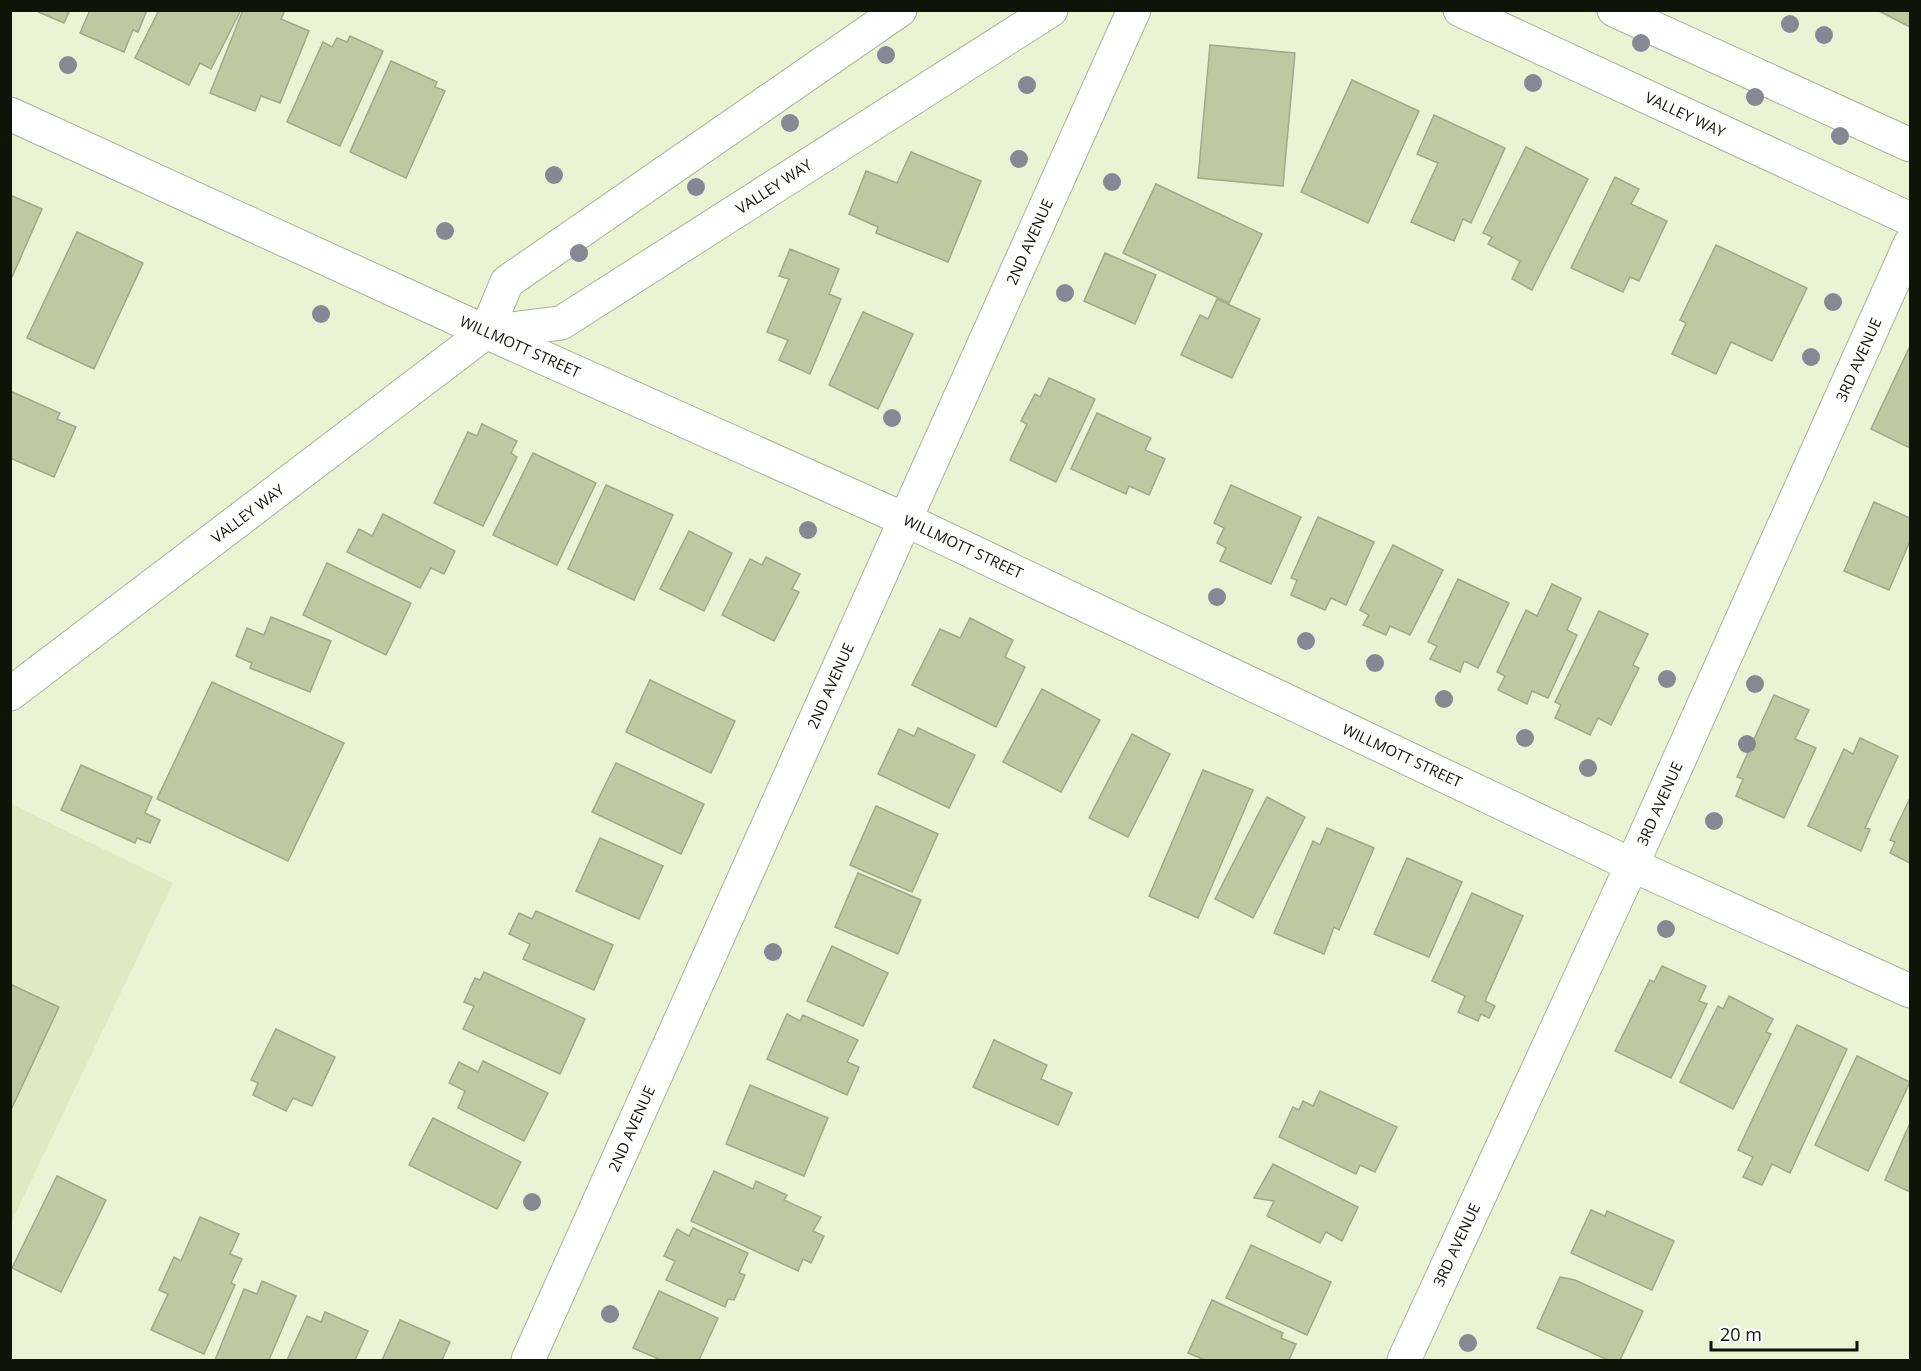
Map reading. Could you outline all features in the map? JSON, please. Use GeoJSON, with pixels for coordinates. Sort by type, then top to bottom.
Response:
{"type":"FeatureCollection","features":[{"type":"Feature","properties":{"kind":"street"},"geometry":{"type":"LineString","coordinates":[[486,333],[507,282],[900,10]]}},
{"type":"Feature","properties":{"kind":"street","name":"VALLEY WAY"},"geometry":{"type":"LineString","coordinates":[[10,694],[486,333],[561,323],[1051,10]]}},
{"type":"Feature","properties":{"kind":"street","name":"2ND AVENUE"},"geometry":{"type":"LineString","coordinates":[[528,1360],[1134,10]]}},
{"type":"Feature","properties":{"kind":"street","name":"VALLEY WAY"},"geometry":{"type":"LineString","coordinates":[[1460,10],[1911,219]]}},
{"type":"Feature","properties":{"kind":"street"},"geometry":{"type":"LineString","coordinates":[[1614,10],[1911,145]]}},
{"type":"Feature","properties":{"kind":"street","name":"WILLMOTT STREET"},"geometry":{"type":"LineString","coordinates":[[10,114],[486,333],[906,520],[1632,865],[1911,992]]}},
{"type":"Feature","properties":{"kind":"street","name":"3RD AVENUE"},"geometry":{"type":"LineString","coordinates":[[1404,1360],[1632,865],[1911,244]]}},
{"type":"Feature","properties":{"kind":"shaded area"},"geometry":{"type":"Polygon","coordinates":[[[11,804],[173,883],[11,1223],[11,804]]]}},
{"type":"Feature","properties":{"kind":"building"},"geometry":{"type":"Polygon","coordinates":[[[34,10],[70,10],[64,23],[34,10]]]}},
{"type":"Feature","properties":{"kind":"building"},"geometry":{"type":"Polygon","coordinates":[[[90,10],[147,10],[138,32],[133,30],[124,52],[80,33],[90,10]]]}},
{"type":"Feature","properties":{"kind":"building"},"geometry":{"type":"Polygon","coordinates":[[[159,10],[241,10],[211,69],[200,63],[189,85],[135,58],[159,10]]]}},
{"type":"Feature","properties":{"kind":"building"},"geometry":{"type":"Polygon","coordinates":[[[243,10],[285,10],[281,19],[309,31],[280,103],[261,96],[255,111],[210,93],[243,10]]]}},
{"type":"Feature","properties":{"kind":"building"},"geometry":{"type":"Polygon","coordinates":[[[1877,10],[1910,10],[1910,27],[1877,10]]]}},
{"type":"Feature","properties":{"kind":"building"},"geometry":{"type":"Polygon","coordinates":[[[350,36],[383,51],[340,146],[287,122],[323,42],[332,47],[337,38],[347,42],[350,36]]]}},
{"type":"Feature","properties":{"kind":"building"},"geometry":{"type":"Polygon","coordinates":[[[1210,45],[1295,53],[1283,186],[1198,178],[1210,45]]]}},
{"type":"Feature","properties":{"kind":"building"},"geometry":{"type":"Polygon","coordinates":[[[391,61],[437,82],[435,87],[445,91],[406,178],[350,152],[391,61]]]}},
{"type":"Feature","properties":{"kind":"building"},"geometry":{"type":"Polygon","coordinates":[[[1352,80],[1419,111],[1368,223],[1301,192],[1352,80]]]}},
{"type":"Feature","properties":{"kind":"building"},"geometry":{"type":"Polygon","coordinates":[[[1434,115],[1505,148],[1471,223],[1463,219],[1454,241],[1411,222],[1438,163],[1417,154],[1434,115]]]}},
{"type":"Feature","properties":{"kind":"building"},"geometry":{"type":"Polygon","coordinates":[[[1526,147],[1588,179],[1532,290],[1512,279],[1520,261],[1488,244],[1492,237],[1483,233],[1526,147]]]}},
{"type":"Feature","properties":{"kind":"building"},"geometry":{"type":"Polygon","coordinates":[[[911,152],[981,181],[948,262],[876,233],[878,227],[849,214],[866,171],[897,183],[911,152]]]}},
{"type":"Feature","properties":{"kind":"building"},"geometry":{"type":"Polygon","coordinates":[[[1615,177],[1639,189],[1631,204],[1667,221],[1639,281],[1630,277],[1623,292],[1571,268],[1615,177]]]}},
{"type":"Feature","properties":{"kind":"building"},"geometry":{"type":"Polygon","coordinates":[[[1156,184],[1262,234],[1229,303],[1123,253],[1156,184]]]}},
{"type":"Feature","properties":{"kind":"building"},"geometry":{"type":"Polygon","coordinates":[[[10,195],[42,209],[12,277],[10,276],[10,195]]]}},
{"type":"Feature","properties":{"kind":"building"},"geometry":{"type":"Polygon","coordinates":[[[77,232],[143,263],[94,369],[27,338],[77,232]]]}},
{"type":"Feature","properties":{"kind":"building"},"geometry":{"type":"Polygon","coordinates":[[[1716,245],[1807,288],[1772,361],[1731,342],[1716,374],[1672,354],[1686,323],[1680,320],[1716,245]]]}},
{"type":"Feature","properties":{"kind":"building"},"geometry":{"type":"Polygon","coordinates":[[[790,249],[839,269],[829,294],[841,299],[810,374],[779,360],[788,340],[767,332],[789,279],[779,276],[790,249]]]}},
{"type":"Feature","properties":{"kind":"building"},"geometry":{"type":"Polygon","coordinates":[[[1105,253],[1156,275],[1135,324],[1084,301],[1105,253]]]}},
{"type":"Feature","properties":{"kind":"building"},"geometry":{"type":"Polygon","coordinates":[[[1217,299],[1260,319],[1232,378],[1181,355],[1200,315],[1208,319],[1217,299]]]}},
{"type":"Feature","properties":{"kind":"building"},"geometry":{"type":"Polygon","coordinates":[[[863,312],[913,334],[878,409],[829,385],[863,312]]]}},
{"type":"Feature","properties":{"kind":"building"},"geometry":{"type":"Polygon","coordinates":[[[1910,346],[1910,448],[1871,429],[1910,346]]]}},
{"type":"Feature","properties":{"kind":"building"},"geometry":{"type":"Polygon","coordinates":[[[1049,378],[1095,399],[1056,482],[1010,460],[1027,424],[1021,421],[1035,394],[1040,397],[1049,378]]]}},
{"type":"Feature","properties":{"kind":"building"},"geometry":{"type":"Polygon","coordinates":[[[10,391],[60,413],[57,419],[76,427],[54,477],[10,458],[10,391]]]}},
{"type":"Feature","properties":{"kind":"building"},"geometry":{"type":"Polygon","coordinates":[[[1097,413],[1151,438],[1145,450],[1165,459],[1149,495],[1129,486],[1126,494],[1071,469],[1097,413]]]}},
{"type":"Feature","properties":{"kind":"building"},"geometry":{"type":"Polygon","coordinates":[[[482,424],[517,441],[511,453],[517,457],[483,526],[434,503],[468,432],[477,436],[482,424]]]}},
{"type":"Feature","properties":{"kind":"building"},"geometry":{"type":"Polygon","coordinates":[[[533,453],[596,483],[557,565],[493,535],[533,453]]]}},
{"type":"Feature","properties":{"kind":"building"},"geometry":{"type":"Polygon","coordinates":[[[606,485],[673,515],[634,600],[568,569],[606,485]]]}},
{"type":"Feature","properties":{"kind":"building"},"geometry":{"type":"Polygon","coordinates":[[[1231,485],[1301,517],[1271,584],[1220,561],[1226,548],[1217,543],[1224,528],[1214,523],[1231,485]]]}},
{"type":"Feature","properties":{"kind":"building"},"geometry":{"type":"Polygon","coordinates":[[[1874,502],[1910,518],[1910,541],[1889,590],[1844,571],[1874,502]]]}},
{"type":"Feature","properties":{"kind":"building"},"geometry":{"type":"Polygon","coordinates":[[[383,514],[455,551],[444,574],[431,568],[420,588],[347,552],[359,529],[372,536],[383,514]]]}},
{"type":"Feature","properties":{"kind":"building"},"geometry":{"type":"Polygon","coordinates":[[[1318,517],[1374,542],[1346,605],[1331,598],[1325,610],[1291,595],[1297,580],[1291,578],[1318,517]]]}},
{"type":"Feature","properties":{"kind":"building"},"geometry":{"type":"Polygon","coordinates":[[[689,531],[732,553],[704,611],[660,589],[689,531]]]}},
{"type":"Feature","properties":{"kind":"building"},"geometry":{"type":"Polygon","coordinates":[[[1393,545],[1443,570],[1410,635],[1390,626],[1386,635],[1363,625],[1369,615],[1360,610],[1393,545]]]}},
{"type":"Feature","properties":{"kind":"building"},"geometry":{"type":"Polygon","coordinates":[[[766,557],[800,574],[792,589],[799,592],[774,641],[722,615],[750,559],[762,565],[766,557]]]}},
{"type":"Feature","properties":{"kind":"building"},"geometry":{"type":"Polygon","coordinates":[[[327,563],[411,603],[386,655],[303,615],[327,563]]]}},
{"type":"Feature","properties":{"kind":"building"},"geometry":{"type":"Polygon","coordinates":[[[1458,579],[1509,603],[1478,668],[1464,661],[1460,672],[1430,659],[1437,646],[1428,642],[1458,579]]]}},
{"type":"Feature","properties":{"kind":"building"},"geometry":{"type":"Polygon","coordinates":[[[1552,584],[1581,598],[1567,630],[1577,635],[1548,698],[1532,691],[1527,704],[1498,690],[1505,676],[1497,672],[1526,610],[1537,616],[1552,584]]]}},
{"type":"Feature","properties":{"kind":"building"},"geometry":{"type":"Polygon","coordinates":[[[1599,611],[1648,634],[1633,665],[1639,668],[1611,725],[1598,718],[1590,735],[1555,718],[1561,705],[1555,702],[1599,611]]]}},
{"type":"Feature","properties":{"kind":"building"},"geometry":{"type":"Polygon","coordinates":[[[271,617],[331,641],[310,692],[250,668],[252,663],[236,656],[247,628],[264,635],[271,617]]]}},
{"type":"Feature","properties":{"kind":"building"},"geometry":{"type":"Polygon","coordinates":[[[970,618],[1013,640],[1005,657],[1025,667],[996,727],[912,685],[940,629],[960,638],[970,618]]]}},
{"type":"Feature","properties":{"kind":"building"},"geometry":{"type":"Polygon","coordinates":[[[650,680],[735,721],[711,773],[626,732],[650,680]]]}},
{"type":"Feature","properties":{"kind":"building"},"geometry":{"type":"Polygon","coordinates":[[[212,682],[344,743],[288,861],[157,799],[212,682]]]}},
{"type":"Feature","properties":{"kind":"building"},"geometry":{"type":"Polygon","coordinates":[[[1042,689],[1100,720],[1061,792],[1003,762],[1042,689]]]}},
{"type":"Feature","properties":{"kind":"building"},"geometry":{"type":"Polygon","coordinates":[[[1774,695],[1809,710],[1795,739],[1816,748],[1784,818],[1736,796],[1743,779],[1737,777],[1774,695]]]}},
{"type":"Feature","properties":{"kind":"building"},"geometry":{"type":"Polygon","coordinates":[[[918,728],[975,755],[949,808],[878,774],[899,729],[914,736],[918,728]]]}},
{"type":"Feature","properties":{"kind":"building"},"geometry":{"type":"Polygon","coordinates":[[[1132,734],[1170,754],[1128,837],[1089,818],[1132,734]]]}},
{"type":"Feature","properties":{"kind":"building"},"geometry":{"type":"Polygon","coordinates":[[[1860,738],[1898,756],[1865,828],[1870,829],[1861,851],[1808,826],[1844,749],[1853,754],[1860,738]]]}},
{"type":"Feature","properties":{"kind":"building"},"geometry":{"type":"Polygon","coordinates":[[[616,763],[704,804],[681,854],[592,812],[616,763]]]}},
{"type":"Feature","properties":{"kind":"building"},"geometry":{"type":"Polygon","coordinates":[[[81,765],[152,797],[145,813],[160,820],[150,843],[137,838],[135,843],[61,810],[81,765]]]}},
{"type":"Feature","properties":{"kind":"building"},"geometry":{"type":"Polygon","coordinates":[[[1203,770],[1253,790],[1198,918],[1149,896],[1203,770]]]}},
{"type":"Feature","properties":{"kind":"building"},"geometry":{"type":"Polygon","coordinates":[[[1267,797],[1305,817],[1253,918],[1215,899],[1267,797]]]}},
{"type":"Feature","properties":{"kind":"building"},"geometry":{"type":"Polygon","coordinates":[[[1910,798],[1910,863],[1890,853],[1895,842],[1890,840],[1910,798]]]}},
{"type":"Feature","properties":{"kind":"building"},"geometry":{"type":"Polygon","coordinates":[[[876,806],[938,834],[912,892],[850,865],[876,806]]]}},
{"type":"Feature","properties":{"kind":"building"},"geometry":{"type":"Polygon","coordinates":[[[1327,828],[1374,848],[1339,930],[1334,927],[1324,954],[1274,933],[1313,841],[1320,845],[1327,828]]]}},
{"type":"Feature","properties":{"kind":"building"},"geometry":{"type":"Polygon","coordinates":[[[600,838],[663,866],[639,919],[576,891],[600,838]]]}},
{"type":"Feature","properties":{"kind":"building"},"geometry":{"type":"Polygon","coordinates":[[[1407,858],[1462,882],[1429,957],[1374,934],[1407,858]]]}},
{"type":"Feature","properties":{"kind":"building"},"geometry":{"type":"Polygon","coordinates":[[[858,873],[921,900],[898,954],[835,927],[858,873]]]}},
{"type":"Feature","properties":{"kind":"building"},"geometry":{"type":"Polygon","coordinates":[[[1472,893],[1523,916],[1485,1001],[1495,1006],[1489,1018],[1481,1014],[1478,1021],[1458,1012],[1465,996],[1432,981],[1472,893]]]}},
{"type":"Feature","properties":{"kind":"building"},"geometry":{"type":"Polygon","coordinates":[[[536,911],[613,945],[594,990],[523,959],[530,944],[509,934],[519,913],[532,919],[536,911]]]}},
{"type":"Feature","properties":{"kind":"building"},"geometry":{"type":"Polygon","coordinates":[[[832,946],[888,973],[863,1026],[807,1001],[832,946]]]}},
{"type":"Feature","properties":{"kind":"building"},"geometry":{"type":"Polygon","coordinates":[[[1662,966],[1706,986],[1699,1001],[1707,1004],[1671,1078],[1615,1051],[1650,980],[1654,982],[1662,966]]]}},
{"type":"Feature","properties":{"kind":"building"},"geometry":{"type":"Polygon","coordinates":[[[484,972],[585,1019],[560,1074],[463,1029],[474,1006],[464,1002],[475,978],[480,980],[484,972]]]}},
{"type":"Feature","properties":{"kind":"building"},"geometry":{"type":"Polygon","coordinates":[[[10,984],[59,1007],[10,1112],[10,984]]]}},
{"type":"Feature","properties":{"kind":"building"},"geometry":{"type":"Polygon","coordinates":[[[1729,996],[1773,1019],[1766,1032],[1771,1034],[1733,1109],[1680,1082],[1718,1006],[1723,1009],[1729,996]]]}},
{"type":"Feature","properties":{"kind":"building"},"geometry":{"type":"Polygon","coordinates":[[[787,1014],[800,1021],[803,1015],[858,1040],[847,1062],[859,1067],[847,1095],[767,1059],[787,1014]]]}},
{"type":"Feature","properties":{"kind":"building"},"geometry":{"type":"Polygon","coordinates":[[[1797,1025],[1847,1049],[1790,1173],[1772,1164],[1762,1185],[1743,1177],[1753,1157],[1738,1150],[1797,1025]]]}},
{"type":"Feature","properties":{"kind":"building"},"geometry":{"type":"Polygon","coordinates":[[[276,1029],[335,1057],[312,1106],[293,1098],[286,1111],[253,1095],[258,1083],[251,1080],[276,1029]]]}},
{"type":"Feature","properties":{"kind":"building"},"geometry":{"type":"Polygon","coordinates":[[[994,1040],[1047,1065],[1041,1079],[1072,1093],[1058,1125],[973,1087],[994,1040]]]}},
{"type":"Feature","properties":{"kind":"building"},"geometry":{"type":"Polygon","coordinates":[[[1857,1056],[1910,1082],[1868,1171],[1815,1145],[1857,1056]]]}},
{"type":"Feature","properties":{"kind":"building"},"geometry":{"type":"Polygon","coordinates":[[[483,1061],[548,1093],[524,1141],[458,1108],[465,1091],[449,1083],[459,1062],[478,1072],[483,1061]]]}},
{"type":"Feature","properties":{"kind":"building"},"geometry":{"type":"Polygon","coordinates":[[[750,1085],[828,1118],[804,1176],[726,1144],[750,1085]]]}},
{"type":"Feature","properties":{"kind":"building"},"geometry":{"type":"Polygon","coordinates":[[[1320,1091],[1397,1127],[1375,1172],[1360,1165],[1356,1174],[1279,1137],[1293,1107],[1299,1110],[1303,1101],[1313,1106],[1320,1091]]]}},
{"type":"Feature","properties":{"kind":"building"},"geometry":{"type":"Polygon","coordinates":[[[433,1118],[521,1162],[497,1209],[409,1165],[433,1118]]]}},
{"type":"Feature","properties":{"kind":"building"},"geometry":{"type":"Polygon","coordinates":[[[1910,1123],[1910,1192],[1885,1180],[1910,1123]]]}},
{"type":"Feature","properties":{"kind":"building"},"geometry":{"type":"Polygon","coordinates":[[[1273,1164],[1358,1207],[1342,1241],[1326,1232],[1320,1243],[1267,1216],[1274,1201],[1254,1198],[1273,1164]]]}},
{"type":"Feature","properties":{"kind":"building"},"geometry":{"type":"Polygon","coordinates":[[[714,1171],[753,1189],[756,1181],[787,1195],[784,1200],[821,1217],[813,1231],[824,1236],[811,1263],[803,1259],[798,1271],[691,1221],[714,1171]]]}},
{"type":"Feature","properties":{"kind":"building"},"geometry":{"type":"Polygon","coordinates":[[[57,1176],[106,1200],[61,1292],[12,1268],[57,1176]]]}},
{"type":"Feature","properties":{"kind":"building"},"geometry":{"type":"Polygon","coordinates":[[[1591,1210],[1605,1216],[1607,1211],[1674,1241],[1652,1290],[1571,1253],[1591,1210]]]}},
{"type":"Feature","properties":{"kind":"building"},"geometry":{"type":"Polygon","coordinates":[[[200,1217],[239,1234],[230,1254],[242,1259],[231,1283],[235,1285],[204,1354],[151,1330],[168,1294],[159,1290],[174,1257],[181,1261],[200,1217]]]}},
{"type":"Feature","properties":{"kind":"building"},"geometry":{"type":"Polygon","coordinates":[[[693,1228],[748,1253],[739,1273],[745,1275],[734,1300],[728,1299],[725,1307],[666,1280],[675,1261],[664,1256],[677,1229],[689,1236],[693,1228]]]}},
{"type":"Feature","properties":{"kind":"building"},"geometry":{"type":"Polygon","coordinates":[[[1251,1245],[1331,1282],[1307,1335],[1226,1298],[1251,1245]]]}},
{"type":"Feature","properties":{"kind":"building"},"geometry":{"type":"Polygon","coordinates":[[[1560,1277],[1575,1280],[1643,1311],[1620,1360],[1608,1360],[1537,1328],[1560,1277]]]}},
{"type":"Feature","properties":{"kind":"building"},"geometry":{"type":"Polygon","coordinates":[[[262,1281],[296,1296],[269,1360],[215,1360],[244,1289],[257,1294],[262,1281]]]}},
{"type":"Feature","properties":{"kind":"building"},"geometry":{"type":"Polygon","coordinates":[[[659,1291],[718,1318],[699,1360],[661,1360],[633,1348],[659,1291]]]}},
{"type":"Feature","properties":{"kind":"building"},"geometry":{"type":"Polygon","coordinates":[[[1212,1300],[1283,1333],[1281,1338],[1296,1344],[1289,1360],[1205,1360],[1188,1353],[1212,1300]]]}},
{"type":"Feature","properties":{"kind":"building"},"geometry":{"type":"Polygon","coordinates":[[[325,1312],[368,1331],[355,1360],[287,1360],[307,1316],[321,1322],[325,1312]]]}},
{"type":"Feature","properties":{"kind":"building"},"geometry":{"type":"Polygon","coordinates":[[[400,1320],[450,1342],[442,1360],[382,1360],[400,1320]]]}}]}
